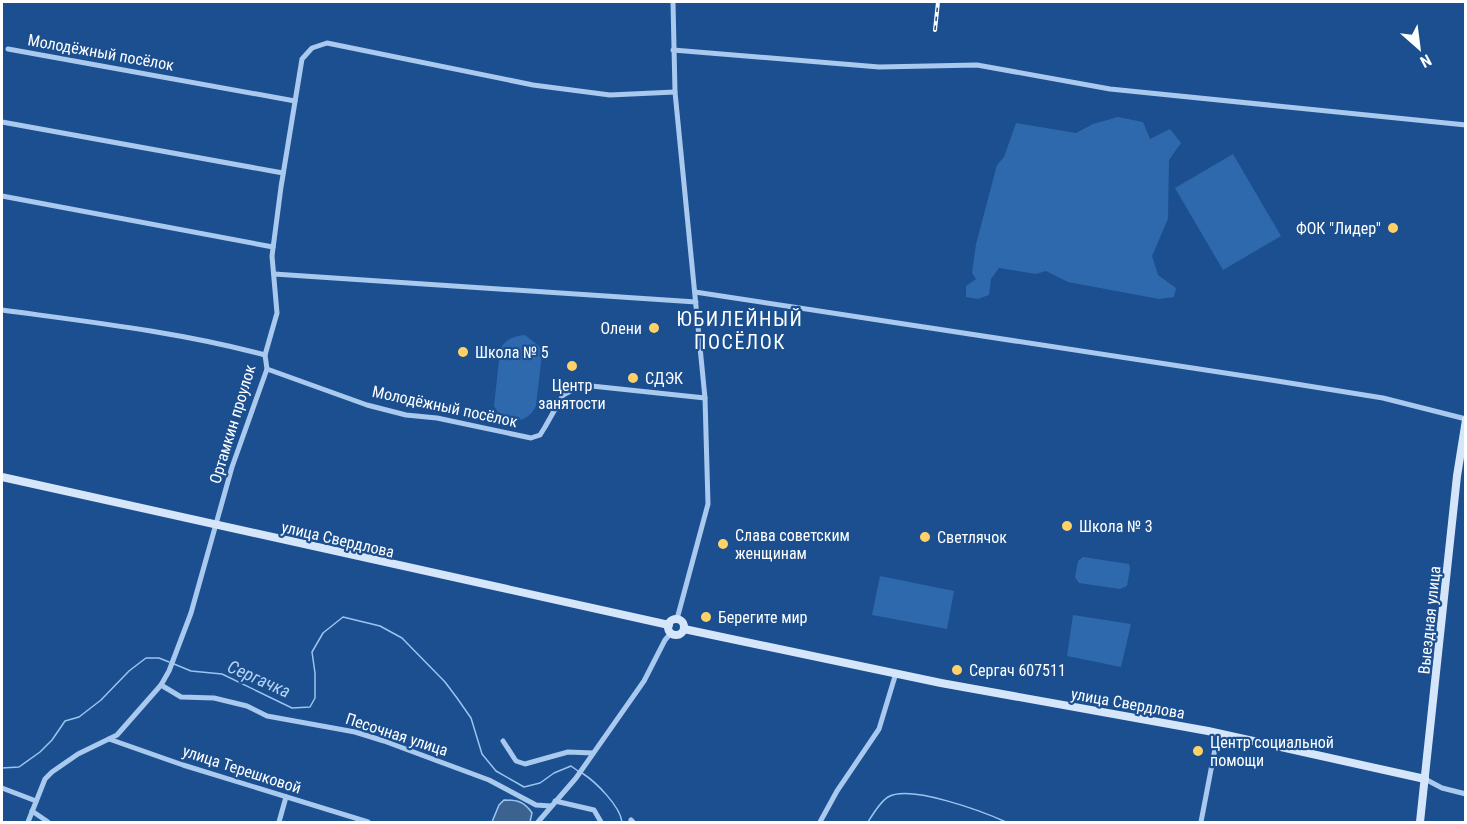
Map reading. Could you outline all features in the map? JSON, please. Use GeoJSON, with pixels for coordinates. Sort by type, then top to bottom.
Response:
{"type":"FeatureCollection","features":[{"type":"Feature","properties":{"kind":"street"},"geometry":{"type":"LineString","coordinates":[[674,2],[675,92],[705,398],[708,504],[677,619]]}},
{"type":"Feature","properties":{"kind":"street","name":"Ортамкин проулок"},"geometry":{"type":"LineString","coordinates":[[28,822],[45,779],[78,754],[109,739],[125,728],[161,685],[169,671],[191,613],[235,457],[267,369],[265,355],[277,313],[273,247],[302,59],[312,48],[327,43],[533,85],[610,95],[675,92]]}},
{"type":"Feature","properties":{"kind":"street","name":"Молодёжный посёлок"},"geometry":{"type":"LineString","coordinates":[[8,49],[295,100]]}},
{"type":"Feature","properties":{"kind":"street"},"geometry":{"type":"LineString","coordinates":[[673,50],[879,67],[977,65],[1110,89],[1466,125]]}},
{"type":"Feature","properties":{"kind":"street"},"geometry":{"type":"LineString","coordinates":[[2,122],[283,173]]}},
{"type":"Feature","properties":{"kind":"street"},"geometry":{"type":"LineString","coordinates":[[2,195],[273,247]]}},
{"type":"Feature","properties":{"kind":"street"},"geometry":{"type":"LineString","coordinates":[[274,274],[696,302]]}},
{"type":"Feature","properties":{"kind":"street"},"geometry":{"type":"LineString","coordinates":[[695,292],[1383,398],[1466,419]]}},
{"type":"Feature","properties":{"kind":"street"},"geometry":{"type":"LineString","coordinates":[[2,310],[121,326],[226,345],[265,355]]}},
{"type":"Feature","properties":{"kind":"street","name":"Молодёжный посёлок"},"geometry":{"type":"LineString","coordinates":[[267,369],[367,405],[406,415],[437,418],[531,438],[540,435],[563,395],[582,385],[705,398]]}},
{"type":"Feature","properties":{"kind":"street","name":"Выездная улица"},"geometry":{"type":"LineString","coordinates":[[1420,822],[1457,476],[1466,419]]}},
{"type":"Feature","properties":{"kind":"street","name":"улица Свердлова"},"geometry":{"type":"LineString","coordinates":[[2,477],[670,629]]}},
{"type":"Feature","properties":{"kind":"street"},"geometry":{"type":"LineString","coordinates":[[670,629],[676,635],[682,633],[684,624],[677,619]]}},
{"type":"Feature","properties":{"kind":"street"},"geometry":{"type":"LineString","coordinates":[[538,822],[576,778],[644,681],[670,629],[672,620],[677,619]]}},
{"type":"Feature","properties":{"kind":"street","name":"улица Свердлова"},"geometry":{"type":"LineString","coordinates":[[684,629],[943,683],[1218,733],[1425,779]]}},
{"type":"Feature","properties":{"kind":"street"},"geometry":{"type":"LineString","coordinates":[[820,822],[837,791],[879,729],[896,673]]}},
{"type":"Feature","properties":{"kind":"street","name":"Песочная улица"},"geometry":{"type":"LineString","coordinates":[[161,685],[181,697],[214,698],[247,706],[267,716],[354,732],[384,741],[489,780],[536,805],[553,803],[594,810],[602,822]]}},
{"type":"Feature","properties":{"kind":"street"},"geometry":{"type":"LineString","coordinates":[[1200,822],[1218,733]]}},
{"type":"Feature","properties":{"kind":"street","name":"улица Терешковой"},"geometry":{"type":"LineString","coordinates":[[109,739],[368,822]]}},
{"type":"Feature","properties":{"kind":"street"},"geometry":{"type":"LineString","coordinates":[[503,741],[516,761],[525,764],[568,752],[593,753]]}},
{"type":"Feature","properties":{"kind":"street"},"geometry":{"type":"LineString","coordinates":[[1425,779],[1442,788],[1466,794]]}},
{"type":"Feature","properties":{"kind":"street"},"geometry":{"type":"LineString","coordinates":[[2,788],[36,801]]}},
{"type":"Feature","properties":{"kind":"street"},"geometry":{"type":"LineString","coordinates":[[279,822],[286,797]]}},
{"type":"Feature","properties":{"kind":"street"},"geometry":{"type":"LineString","coordinates":[[32,811],[48,822]]}},
{"type":"Feature","properties":{"kind":"shaded area"},"geometry":{"type":"Polygon","coordinates":[[[1118,117],[1143,122],[1150,139],[1170,129],[1181,143],[1169,160],[1168,219],[1152,256],[1158,275],[1176,288],[1174,297],[1159,299],[1068,282],[1046,271],[1036,274],[999,268],[991,279],[989,295],[978,299],[966,297],[966,286],[976,279],[972,273],[976,244],[997,165],[1004,157],[1016,123],[1076,133],[1093,124],[1118,117]]]}},
{"type":"Feature","properties":{"kind":"shaded area"},"geometry":{"type":"Polygon","coordinates":[[[1233,154],[1281,236],[1223,270],[1175,188],[1233,154]]]}},
{"type":"Feature","properties":{"kind":"shaded area"},"geometry":{"type":"Polygon","coordinates":[[[525,335],[539,346],[542,354],[536,406],[525,418],[508,420],[494,406],[500,351],[509,339],[525,335]]]}},
{"type":"Feature","properties":{"kind":"shaded area"},"geometry":{"type":"Polygon","coordinates":[[[1083,557],[1129,564],[1127,586],[1120,589],[1079,583],[1075,577],[1078,561],[1083,557]]]}},
{"type":"Feature","properties":{"kind":"shaded area"},"geometry":{"type":"Polygon","coordinates":[[[880,576],[954,591],[947,629],[872,615],[880,576]]]}},
{"type":"Feature","properties":{"kind":"shaded area"},"geometry":{"type":"Polygon","coordinates":[[[1073,615],[1131,624],[1121,667],[1067,656],[1073,615]]]}},
{"type":"Feature","properties":{"kind":"shaded area"},"geometry":{"type":"Polygon","coordinates":[[[504,800],[516,801],[526,806],[532,813],[530,822],[492,822],[499,805],[504,800]]]}},
{"type":"Feature","properties":{"kind":"waterway","name":"Сергачка"},"geometry":{"type":"LineString","coordinates":[[174,664],[191,671],[222,674],[292,708],[310,707],[315,698],[312,652],[323,633],[343,617],[380,626],[402,638],[445,682],[471,718],[482,754],[496,771],[524,787],[540,783],[554,773],[571,766],[578,771]]}},
{"type":"Feature","properties":{"kind":"waterway","name":"Сергачка"},"geometry":{"type":"LineString","coordinates":[[2,768],[19,767],[40,752],[52,740],[65,721],[79,717],[101,700],[129,671],[146,658],[159,658],[169,662]]}},
{"type":"Feature","properties":{"kind":"waterway","name":"Сергачка"},"geometry":{"type":"LineString","coordinates":[[582,773],[606,795],[617,809],[622,822]]}},
{"type":"Feature","properties":{"kind":"waterway","name":"Сергачка"},"geometry":{"type":"LineString","coordinates":[[868,822],[885,799],[898,794],[913,794],[947,801],[1006,822]]}},
{"type":"Feature","properties":{"kind":"railway"},"geometry":{"type":"LineString","coordinates":[[935,30],[938,2]]}},
{"type":"Feature","properties":{"kind":"place","name":"ФОК \"Лидер\""},"geometry":{"type":"Point","coordinates":[1393,228]}},
{"type":"Feature","properties":{"kind":"place","name":"Олени"},"geometry":{"type":"Point","coordinates":[654,328]}},
{"type":"Feature","properties":{"kind":"place","name":"Школа № 5"},"geometry":{"type":"Point","coordinates":[463,352]}},
{"type":"Feature","properties":{"kind":"place","name":"Центр занятости"},"geometry":{"type":"Point","coordinates":[572,366]}},
{"type":"Feature","properties":{"kind":"place","name":"СДЭК"},"geometry":{"type":"Point","coordinates":[633,378]}},
{"type":"Feature","properties":{"kind":"place","name":"Школа № 3"},"geometry":{"type":"Point","coordinates":[1067,526]}},
{"type":"Feature","properties":{"kind":"place","name":"Светлячок"},"geometry":{"type":"Point","coordinates":[925,537]}},
{"type":"Feature","properties":{"kind":"place","name":"Слава советским женщинам"},"geometry":{"type":"Point","coordinates":[723,544]}},
{"type":"Feature","properties":{"kind":"place","name":"Берегите мир"},"geometry":{"type":"Point","coordinates":[706,617]}},
{"type":"Feature","properties":{"kind":"place","name":"Сергач 607511"},"geometry":{"type":"Point","coordinates":[957,670]}},
{"type":"Feature","properties":{"kind":"place","name":"Центр социальной помощи"},"geometry":{"type":"Point","coordinates":[1198,751]}},
{"type":"Feature","properties":{"kind":"district","name":"ЮБИЛЕЙНЫЙ ПОСЁЛОК"},"geometry":{"type":"Point","coordinates":[740,330]}}]}
